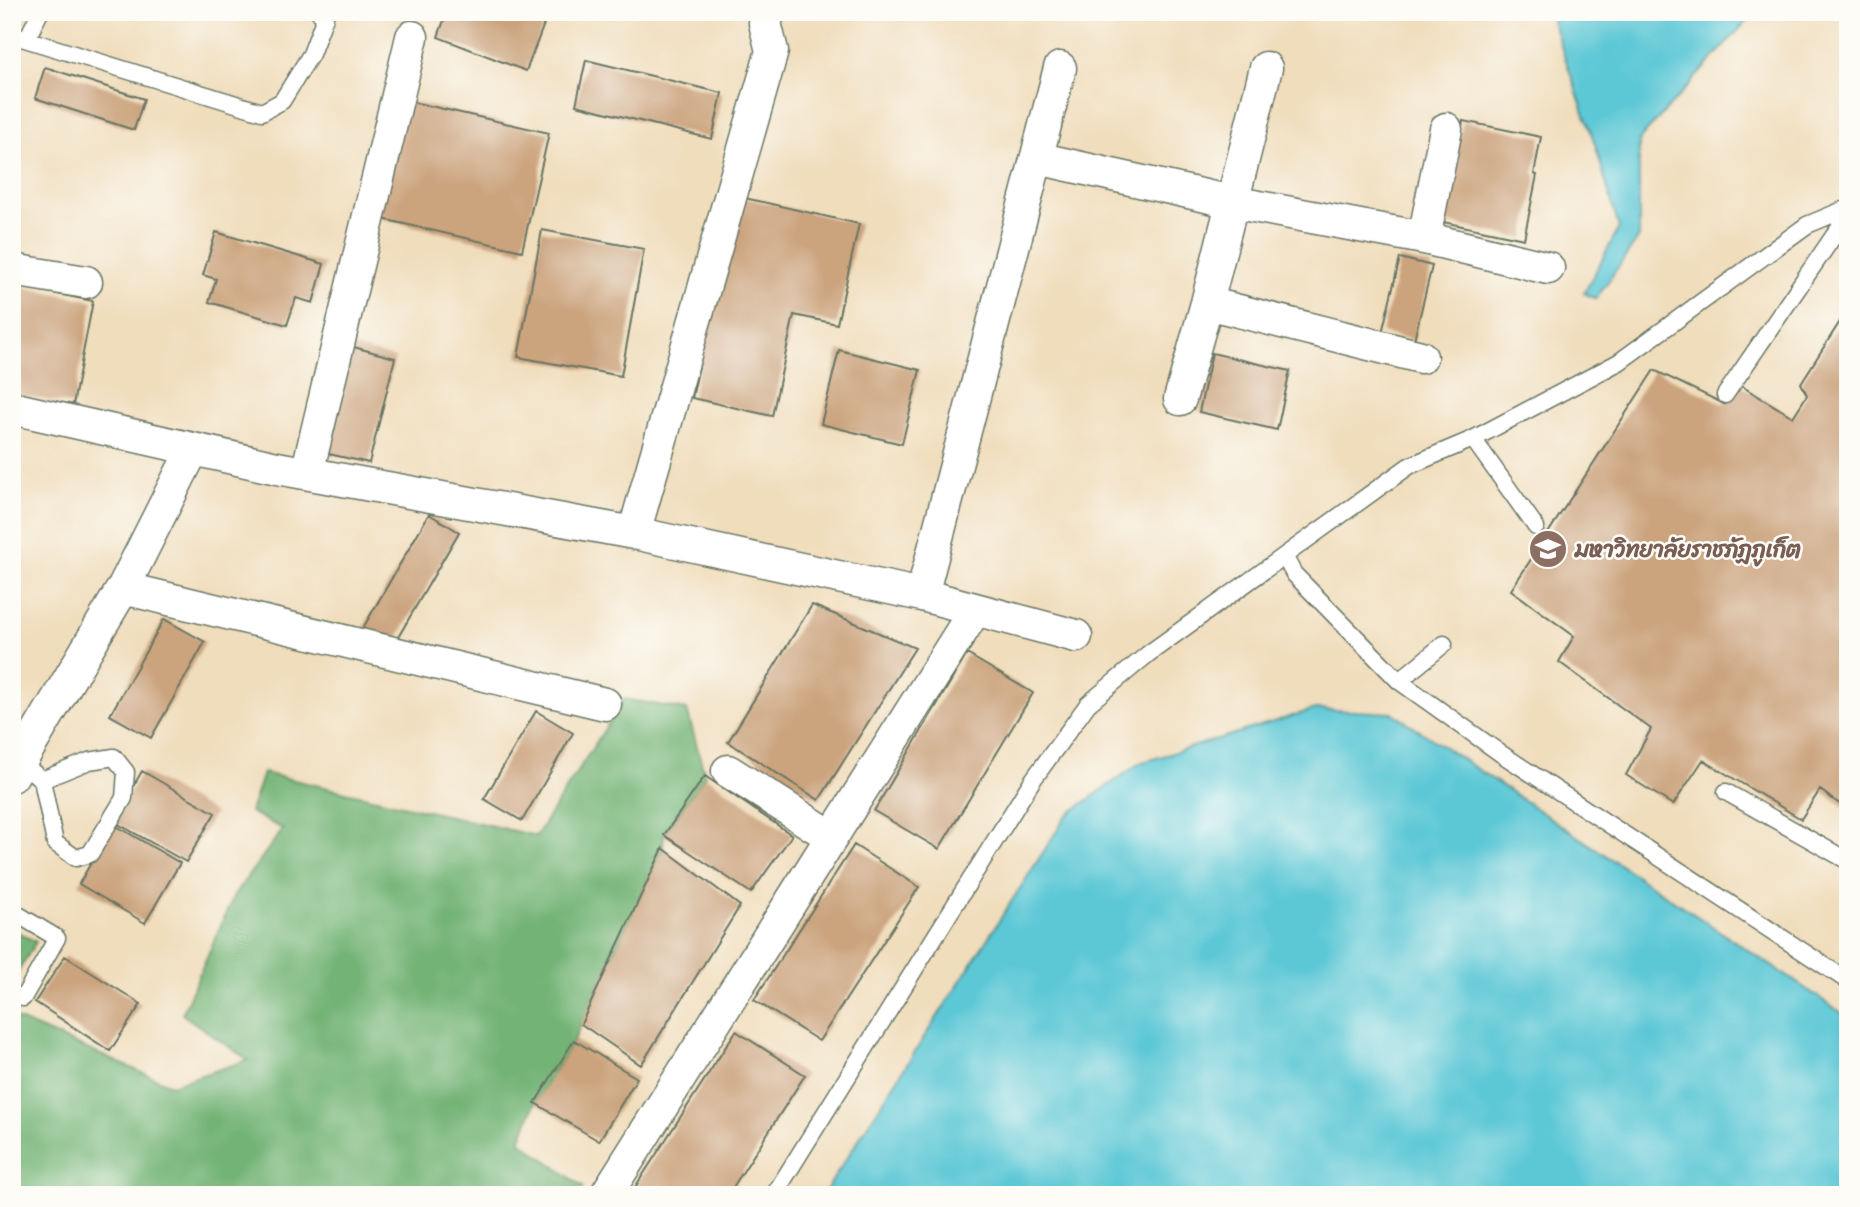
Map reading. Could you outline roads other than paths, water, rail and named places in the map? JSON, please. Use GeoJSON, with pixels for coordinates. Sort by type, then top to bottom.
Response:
{"type":"FeatureCollection","features":[{"type":"Feature","properties":{"kind":"street"},"geometry":{"type":"LineString","coordinates":[[635,533],[772,51],[765,23],[769,12]]}},
{"type":"Feature","properties":{"kind":"street"},"geometry":{"type":"LineString","coordinates":[[307,474],[412,37]]}},
{"type":"Feature","properties":{"kind":"street"},"geometry":{"type":"LineString","coordinates":[[922,594],[1060,68]]}},
{"type":"Feature","properties":{"kind":"street"},"geometry":{"type":"LineString","coordinates":[[1180,399],[1266,68]]}},
{"type":"Feature","properties":{"kind":"street"},"geometry":{"type":"LineString","coordinates":[[1424,238],[1446,129]]}},
{"type":"Feature","properties":{"kind":"street"},"geometry":{"type":"LineString","coordinates":[[1037,158],[1232,202],[1424,238],[1548,268]]}},
{"type":"Feature","properties":{"kind":"street"},"geometry":{"type":"LineString","coordinates":[[12,270],[86,282]]}},
{"type":"Feature","properties":{"kind":"street"},"geometry":{"type":"LineString","coordinates":[[1207,303],[1421,357]]}},
{"type":"Feature","properties":{"kind":"street"},"geometry":{"type":"LineString","coordinates":[[12,408],[307,474],[635,533],[922,594],[1076,636]]}},
{"type":"Feature","properties":{"kind":"street"},"geometry":{"type":"LineString","coordinates":[[25,773],[193,449]]}},
{"type":"Feature","properties":{"kind":"street"},"geometry":{"type":"LineString","coordinates":[[123,588],[605,704]]}},
{"type":"Feature","properties":{"kind":"street"},"geometry":{"type":"LineString","coordinates":[[606,1195],[975,610]]}},
{"type":"Feature","properties":{"kind":"street"},"geometry":{"type":"LineString","coordinates":[[728,771],[832,837]]}},
{"type":"Feature","properties":{"kind":"lane"},"geometry":{"type":"LineString","coordinates":[[40,12],[19,37],[262,112],[282,102],[311,54],[325,17],[319,12]]}},
{"type":"Feature","properties":{"kind":"lane"},"geometry":{"type":"LineString","coordinates":[[774,1195],[1024,793],[1088,704],[1148,654],[1409,466],[1472,439],[1619,362],[1807,225],[1848,208]]}},
{"type":"Feature","properties":{"kind":"lane"},"geometry":{"type":"LineString","coordinates":[[1725,395],[1848,215]]}},
{"type":"Feature","properties":{"kind":"lane"},"geometry":{"type":"LineString","coordinates":[[1472,439],[1536,527]]}},
{"type":"Feature","properties":{"kind":"lane"},"geometry":{"type":"LineString","coordinates":[[1284,556],[1294,574],[1399,681],[1500,753],[1848,981]]}},
{"type":"Feature","properties":{"kind":"lane"},"geometry":{"type":"LineString","coordinates":[[1399,681],[1444,644]]}},
{"type":"Feature","properties":{"kind":"lane"},"geometry":{"type":"LineString","coordinates":[[114,757],[126,772],[124,799],[90,854],[76,858],[55,843],[25,773],[114,757]]}},
{"type":"Feature","properties":{"kind":"lane"},"geometry":{"type":"LineString","coordinates":[[1726,792],[1848,861]]}},
{"type":"Feature","properties":{"kind":"lane"},"geometry":{"type":"LineString","coordinates":[[12,911],[57,938],[23,998]]}},
{"type":"Feature","properties":{"kind":"water"},"geometry":{"type":"Polygon","coordinates":[[[1549,12],[1755,12],[1639,140],[1639,237],[1596,299],[1584,293],[1619,228],[1595,144],[1549,12]]]}},
{"type":"Feature","properties":{"kind":"water"},"geometry":{"type":"Polygon","coordinates":[[[1315,709],[1393,713],[1848,1017],[1848,1195],[823,1195],[1067,815],[1140,763],[1315,709]]]}},
{"type":"Feature","properties":{"kind":"place","name":"มหาวิทยาลัยราชภัฏภูเก็ต"},"geometry":{"type":"Point","coordinates":[1548,549]}}]}
